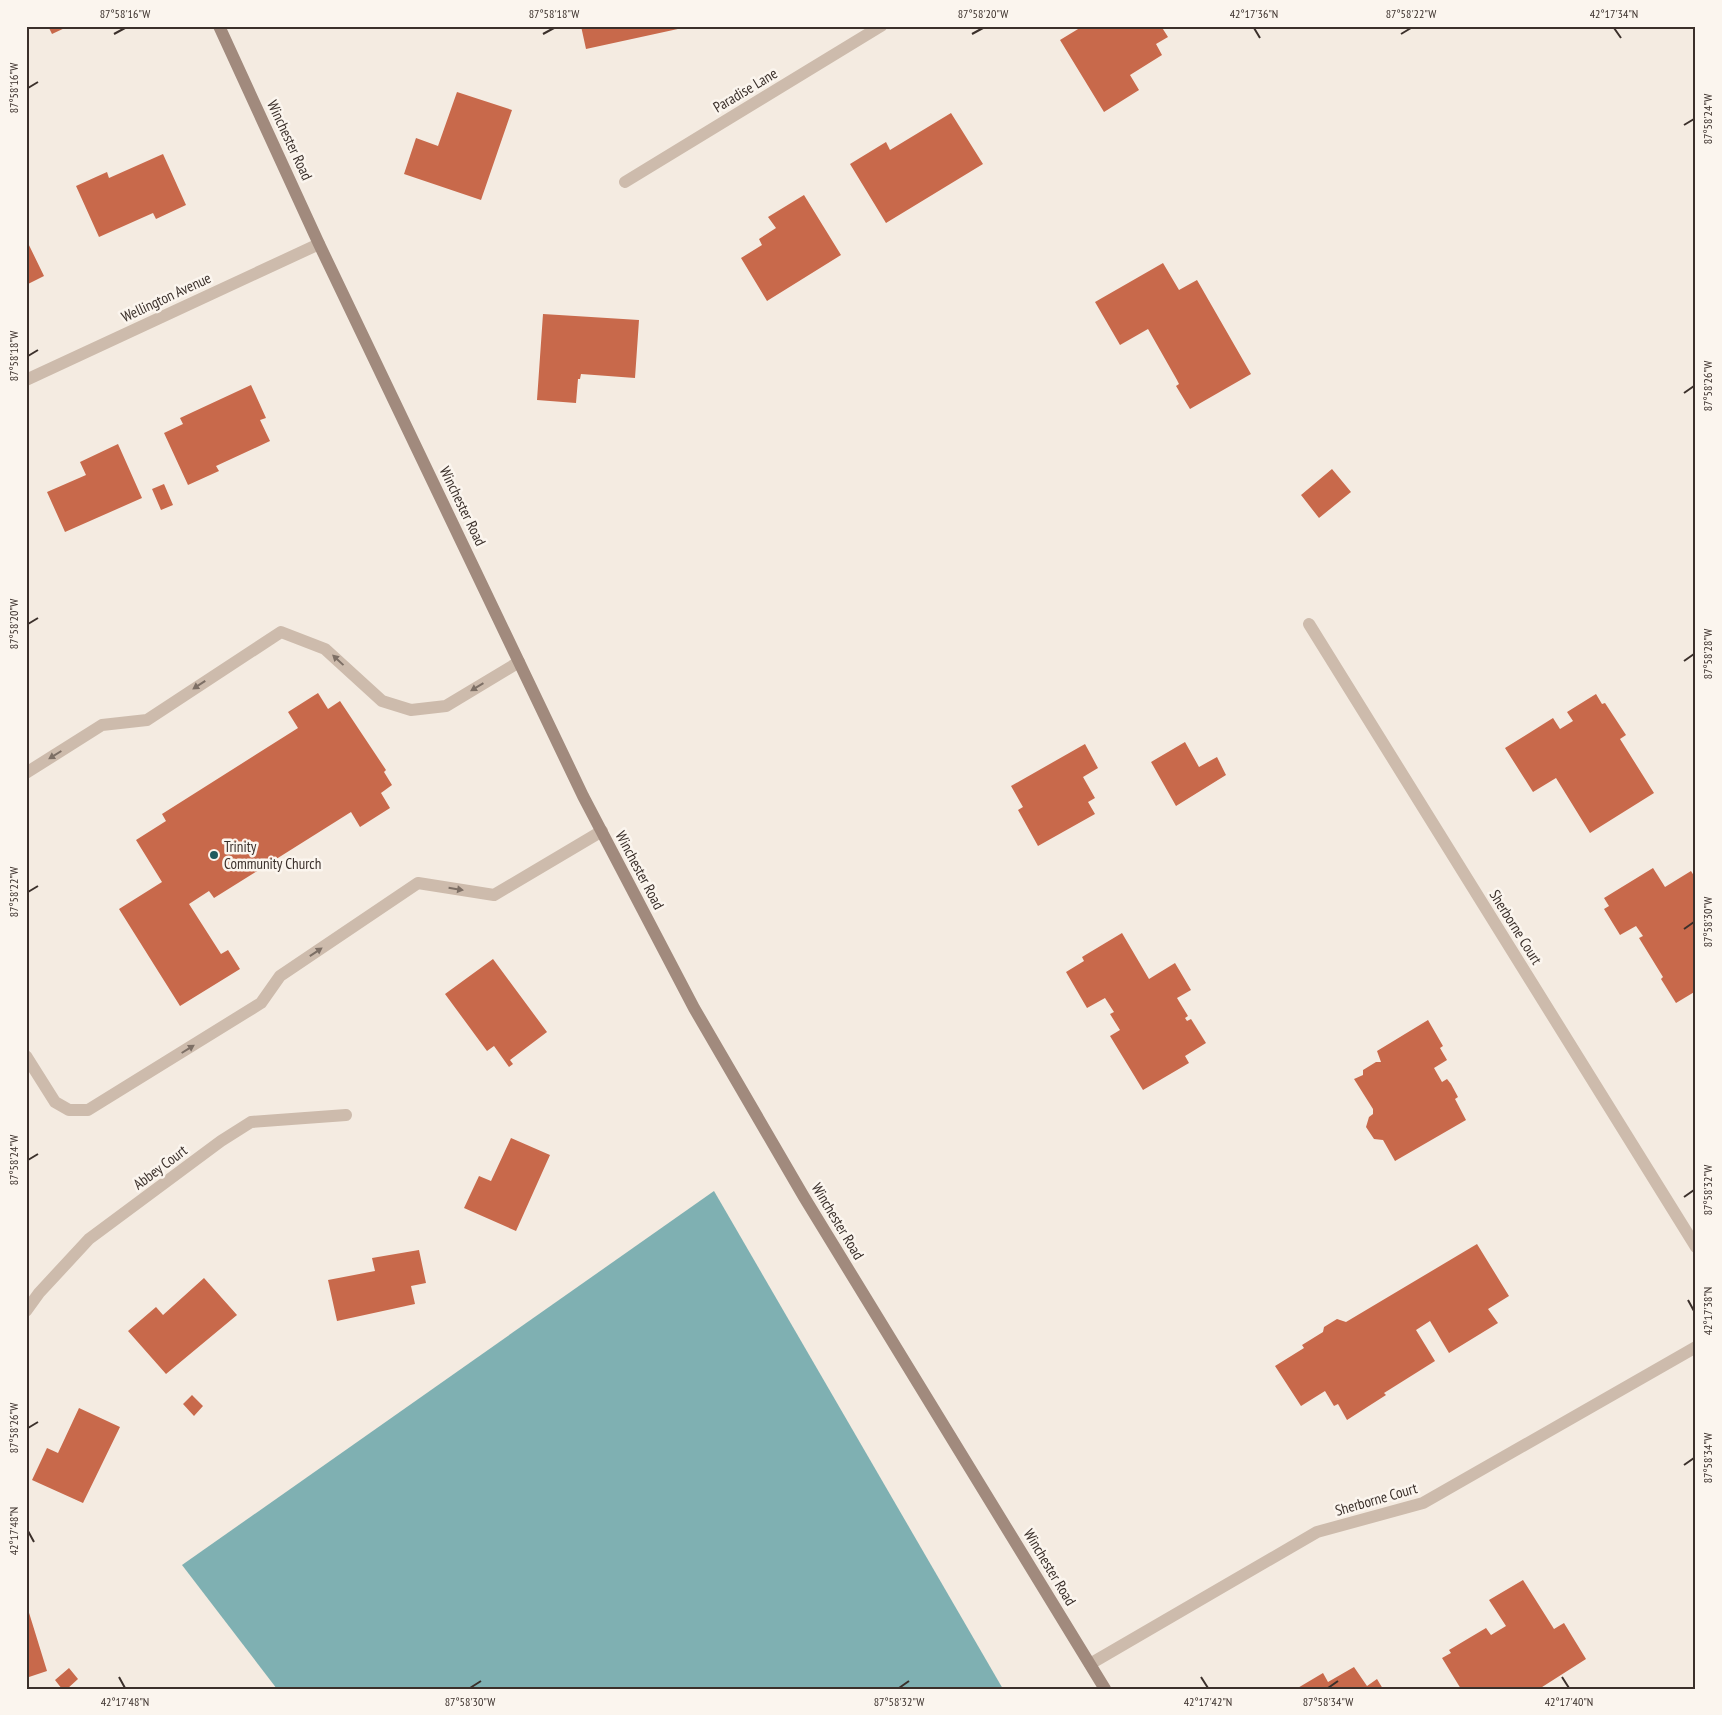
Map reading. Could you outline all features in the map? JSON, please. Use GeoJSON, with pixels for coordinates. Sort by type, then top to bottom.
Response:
{"type":"FeatureCollection","features":[{"type":"Feature","properties":{"kind":"main road","name":"Winchester Road"},"geometry":{"type":"LineString","coordinates":[[219,26],[319,244],[519,662],[602,831],[694,1008],[799,1189],[1105,1689]]}},
{"type":"Feature","properties":{"kind":"street","name":"Paradise Lane"},"geometry":{"type":"LineString","coordinates":[[625,182],[881,26]]}},
{"type":"Feature","properties":{"kind":"street","name":"Wellington Avenue"},"geometry":{"type":"LineString","coordinates":[[26,380],[319,244]]}},
{"type":"Feature","properties":{"kind":"street","name":"Sherborne Court"},"geometry":{"type":"LineString","coordinates":[[1309,624],[1696,1247]]}},
{"type":"Feature","properties":{"kind":"street"},"geometry":{"type":"LineString","coordinates":[[26,773],[102,725],[146,720],[281,632],[325,649],[382,701],[411,710],[446,706],[519,662]]}},
{"type":"Feature","properties":{"kind":"street"},"geometry":{"type":"LineString","coordinates":[[26,1056],[55,1102],[69,1110],[88,1110],[261,1003],[280,976],[418,883],[494,895],[602,831]]}},
{"type":"Feature","properties":{"kind":"street","name":"Abbey Court"},"geometry":{"type":"LineString","coordinates":[[26,1311],[39,1293],[89,1240],[221,1141],[251,1122],[346,1115]]}},
{"type":"Feature","properties":{"kind":"street","name":"Sherborne Court"},"geometry":{"type":"LineString","coordinates":[[1090,1664],[1317,1532],[1423,1503],[1696,1347]]}},
{"type":"Feature","properties":{"kind":"water"},"geometry":{"type":"Polygon","coordinates":[[[714,1191],[1003,1689],[277,1689],[182,1565],[714,1191]]]}},
{"type":"Feature","properties":{"kind":"building"},"geometry":{"type":"Polygon","coordinates":[[[48,26],[69,26],[52,34],[48,26]]]}},
{"type":"Feature","properties":{"kind":"building"},"geometry":{"type":"Polygon","coordinates":[[[581,26],[687,26],[687,27],[586,49],[581,26]]]}},
{"type":"Feature","properties":{"kind":"building"},"geometry":{"type":"Polygon","coordinates":[[[1083,26],[1161,26],[1168,37],[1156,44],[1162,55],[1130,75],[1139,90],[1104,112],[1060,40],[1083,26]]]}},
{"type":"Feature","properties":{"kind":"building"},"geometry":{"type":"Polygon","coordinates":[[[457,92],[512,110],[481,200],[404,174],[416,138],[438,146],[457,92]]]}},
{"type":"Feature","properties":{"kind":"building"},"geometry":{"type":"Polygon","coordinates":[[[951,113],[983,164],[886,223],[850,164],[886,142],[890,150],[951,113]]]}},
{"type":"Feature","properties":{"kind":"building"},"geometry":{"type":"Polygon","coordinates":[[[163,154],[186,205],[156,219],[153,213],[99,237],[76,186],[107,172],[109,178],[163,154]]]}},
{"type":"Feature","properties":{"kind":"building"},"geometry":{"type":"Polygon","coordinates":[[[804,195],[841,255],[767,301],[741,258],[762,245],[759,239],[776,228],[768,217],[804,195]]]}},
{"type":"Feature","properties":{"kind":"building"},"geometry":{"type":"Polygon","coordinates":[[[26,239],[44,276],[26,285],[26,239]]]}},
{"type":"Feature","properties":{"kind":"building"},"geometry":{"type":"Polygon","coordinates":[[[1163,263],[1179,290],[1197,280],[1251,374],[1190,409],[1176,386],[1179,384],[1177,380],[1148,329],[1120,345],[1095,302],[1163,263]]]}},
{"type":"Feature","properties":{"kind":"building"},"geometry":{"type":"Polygon","coordinates":[[[543,314],[639,320],[635,378],[581,374],[580,379],[578,379],[576,403],[537,400],[543,314]]]}},
{"type":"Feature","properties":{"kind":"building"},"geometry":{"type":"Polygon","coordinates":[[[251,385],[266,418],[260,420],[270,441],[216,466],[219,471],[188,485],[164,433],[183,424],[180,418],[251,385]]]}},
{"type":"Feature","properties":{"kind":"building"},"geometry":{"type":"Polygon","coordinates":[[[118,444],[142,498],[65,532],[47,492],[86,475],[80,462],[118,444]]]}},
{"type":"Feature","properties":{"kind":"building"},"geometry":{"type":"Polygon","coordinates":[[[1332,469],[1351,492],[1319,518],[1301,495],[1332,469]]]}},
{"type":"Feature","properties":{"kind":"building"},"geometry":{"type":"Polygon","coordinates":[[[164,484],[173,505],[161,510],[152,489],[164,484]]]}},
{"type":"Feature","properties":{"kind":"building","name":"Trinity Community Church"},"geometry":{"type":"Polygon","coordinates":[[[318,693],[328,709],[340,701],[386,770],[384,772],[392,785],[381,793],[390,808],[360,827],[351,812],[214,898],[209,891],[189,904],[221,954],[228,950],[240,969],[180,1006],[119,909],[162,882],[136,840],[166,821],[162,814],[298,728],[288,712],[318,693]]]}},
{"type":"Feature","properties":{"kind":"building"},"geometry":{"type":"Polygon","coordinates":[[[1596,694],[1602,704],[1605,703],[1626,735],[1620,739],[1654,793],[1590,833],[1556,778],[1533,792],[1505,748],[1553,718],[1560,729],[1573,721],[1567,712],[1596,694]]]}},
{"type":"Feature","properties":{"kind":"building"},"geometry":{"type":"Polygon","coordinates":[[[1185,742],[1199,767],[1217,757],[1226,775],[1176,806],[1151,762],[1185,742]]]}},
{"type":"Feature","properties":{"kind":"building"},"geometry":{"type":"Polygon","coordinates":[[[1085,744],[1098,768],[1083,777],[1095,798],[1088,802],[1095,814],[1038,846],[1018,810],[1023,807],[1011,786],[1085,744]]]}},
{"type":"Feature","properties":{"kind":"building"},"geometry":{"type":"Polygon","coordinates":[[[1653,868],[1665,887],[1691,871],[1696,879],[1696,991],[1676,1003],[1661,979],[1663,977],[1639,938],[1643,936],[1636,926],[1620,935],[1604,909],[1609,906],[1604,898],[1653,868]]]}},
{"type":"Feature","properties":{"kind":"building"},"geometry":{"type":"Polygon","coordinates":[[[1122,933],[1149,979],[1175,963],[1191,990],[1177,998],[1188,1016],[1185,1018],[1187,1021],[1191,1019],[1206,1043],[1185,1056],[1189,1063],[1143,1090],[1110,1036],[1120,1030],[1110,1014],[1114,1012],[1105,998],[1087,1008],[1066,972],[1084,961],[1082,957],[1122,933]]]}},
{"type":"Feature","properties":{"kind":"building"},"geometry":{"type":"Polygon","coordinates":[[[493,959],[547,1032],[510,1060],[513,1064],[509,1067],[494,1046],[487,1051],[445,994],[493,959]]]}},
{"type":"Feature","properties":{"kind":"building"},"geometry":{"type":"Polygon","coordinates":[[[1428,1020],[1443,1046],[1440,1048],[1447,1060],[1434,1068],[1442,1082],[1447,1079],[1451,1084],[1458,1097],[1455,1099],[1466,1120],[1395,1161],[1383,1140],[1374,1139],[1366,1127],[1369,1117],[1373,1114],[1373,1109],[1354,1079],[1363,1075],[1363,1070],[1376,1062],[1381,1062],[1377,1051],[1428,1020]]]}},
{"type":"Feature","properties":{"kind":"building"},"geometry":{"type":"Polygon","coordinates":[[[511,1138],[550,1155],[516,1231],[464,1208],[479,1176],[491,1181],[511,1138]]]}},
{"type":"Feature","properties":{"kind":"building"},"geometry":{"type":"Polygon","coordinates":[[[1477,1244],[1509,1296],[1488,1309],[1498,1323],[1449,1353],[1430,1321],[1416,1330],[1435,1361],[1384,1393],[1386,1395],[1347,1420],[1338,1404],[1334,1406],[1325,1391],[1301,1406],[1275,1366],[1304,1348],[1302,1345],[1323,1332],[1324,1327],[1337,1319],[1346,1322],[1477,1244]]]}},
{"type":"Feature","properties":{"kind":"building"},"geometry":{"type":"Polygon","coordinates":[[[419,1250],[426,1283],[411,1286],[415,1304],[337,1321],[328,1280],[375,1271],[372,1258],[419,1250]]]}},
{"type":"Feature","properties":{"kind":"building"},"geometry":{"type":"Polygon","coordinates":[[[204,1278],[237,1315],[166,1374],[128,1331],[156,1307],[163,1315],[204,1278]]]}},
{"type":"Feature","properties":{"kind":"building"},"geometry":{"type":"Polygon","coordinates":[[[192,1395],[203,1406],[194,1416],[183,1404],[192,1395]]]}},
{"type":"Feature","properties":{"kind":"building"},"geometry":{"type":"Polygon","coordinates":[[[79,1408],[120,1427],[83,1503],[32,1480],[47,1448],[58,1453],[79,1408]]]}},
{"type":"Feature","properties":{"kind":"building"},"geometry":{"type":"Polygon","coordinates":[[[1523,1580],[1554,1629],[1564,1623],[1586,1659],[1539,1689],[1461,1689],[1442,1658],[1451,1653],[1449,1650],[1486,1628],[1491,1635],[1506,1626],[1489,1600],[1523,1580]]]}},
{"type":"Feature","properties":{"kind":"building"},"geometry":{"type":"Polygon","coordinates":[[[26,1603],[47,1671],[26,1678],[26,1603]]]}},
{"type":"Feature","properties":{"kind":"building"},"geometry":{"type":"Polygon","coordinates":[[[1354,1667],[1367,1686],[1377,1679],[1383,1689],[1296,1689],[1323,1673],[1328,1682],[1354,1667]]]}},
{"type":"Feature","properties":{"kind":"building"},"geometry":{"type":"Polygon","coordinates":[[[69,1668],[78,1679],[67,1689],[62,1689],[55,1680],[69,1668]]]}},
{"type":"Feature","properties":{"kind":"place","name":"Trinity Community Church"},"geometry":{"type":"Point","coordinates":[214,855]}}]}
